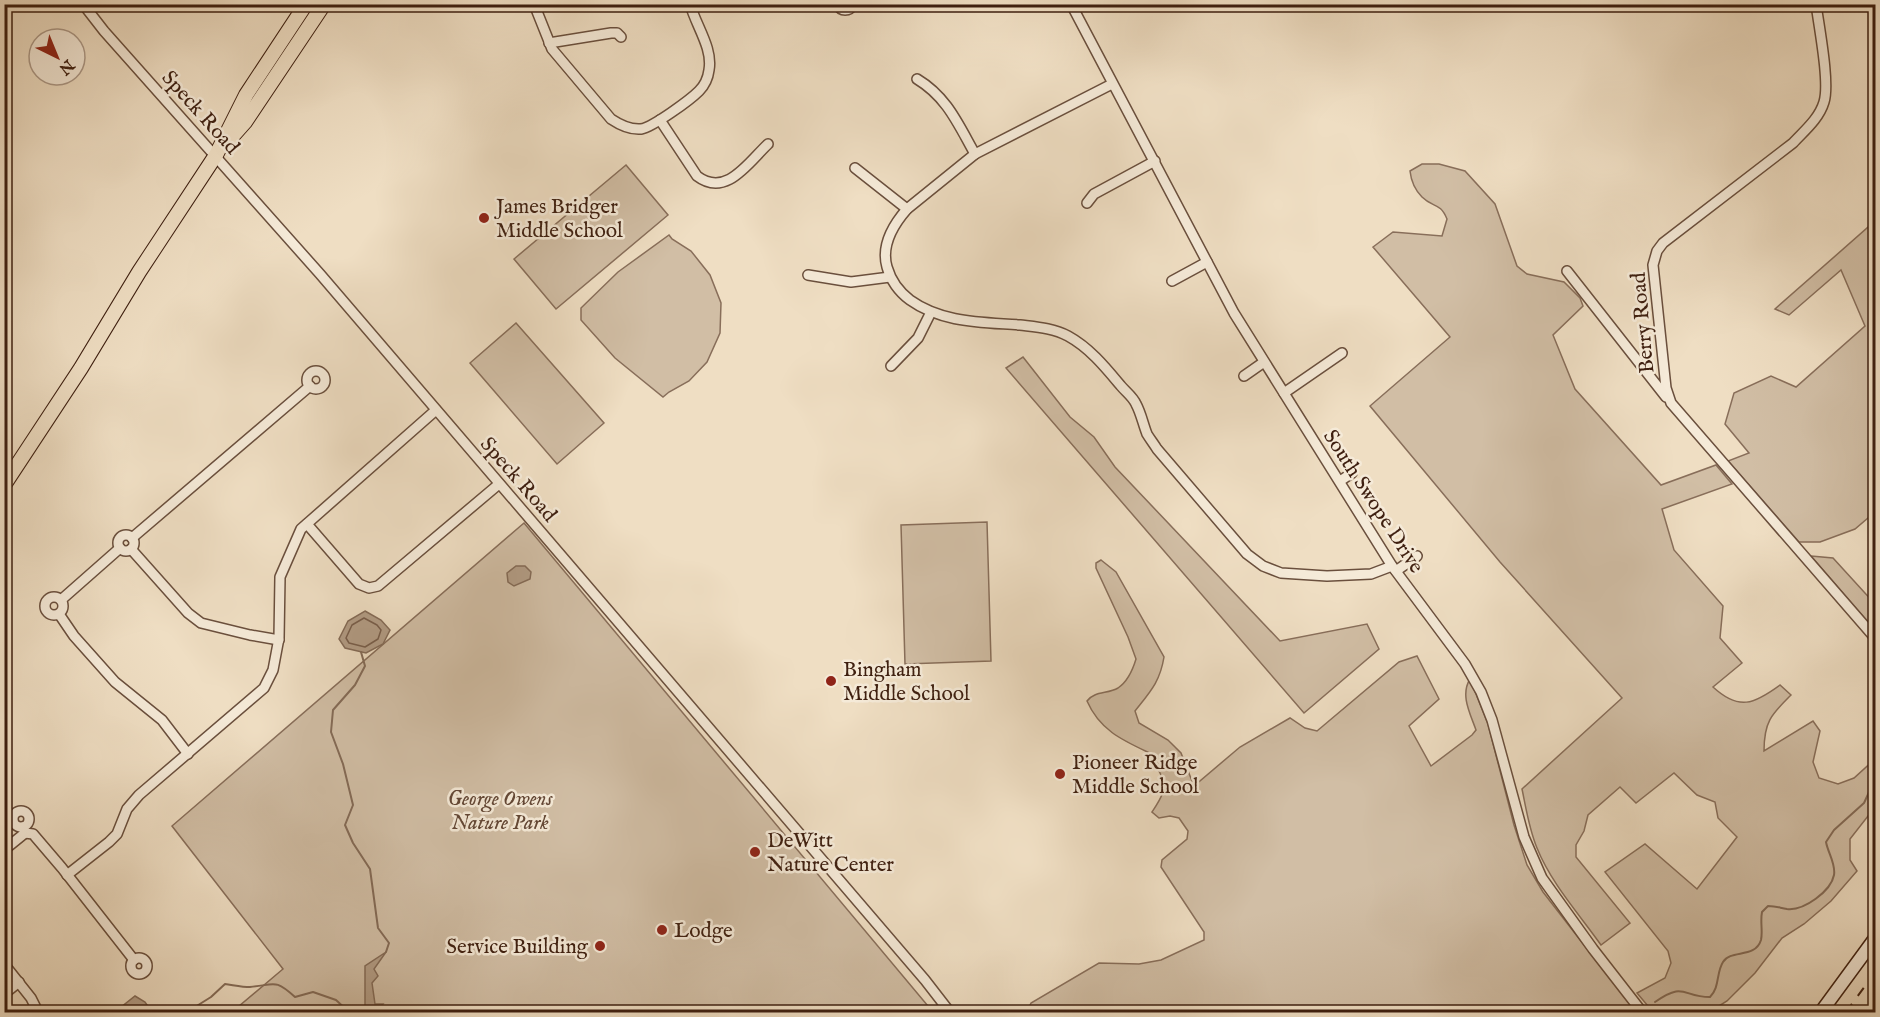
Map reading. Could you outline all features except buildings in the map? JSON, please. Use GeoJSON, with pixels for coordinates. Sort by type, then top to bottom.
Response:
{"type":"FeatureCollection","features":[{"type":"Feature","properties":{"kind":"main road"},"geometry":{"type":"LineString","coordinates":[[4,485],[216,155],[246,94],[306,4]]}},
{"type":"Feature","properties":{"kind":"main road"},"geometry":{"type":"LineString","coordinates":[[216,155],[245,122],[324,4]]}},
{"type":"Feature","properties":{"kind":"main road"},"geometry":{"type":"LineString","coordinates":[[1821,1012],[1875,937]]}},
{"type":"Feature","properties":{"kind":"street","name":"Speck Road"},"geometry":{"type":"LineString","coordinates":[[83,4],[108,36],[216,155],[617,620],[949,1011]]}},
{"type":"Feature","properties":{"kind":"street"},"geometry":{"type":"LineString","coordinates":[[534,4],[549,43],[560,58],[611,119],[622,126],[635,129],[644,129],[660,120],[705,84],[709,72],[707,46],[694,19],[690,4]]}},
{"type":"Feature","properties":{"kind":"street"},"geometry":{"type":"LineString","coordinates":[[837,4],[839,8],[845,10],[850,9],[854,4]]}},
{"type":"Feature","properties":{"kind":"street","name":"South Swope Drive"},"geometry":{"type":"LineString","coordinates":[[1071,4],[1234,313],[1394,568],[1465,664],[1481,692],[1492,720],[1524,837],[1542,878],[1593,950],[1642,1012]]}},
{"type":"Feature","properties":{"kind":"street","name":"Berry Road"},"geometry":{"type":"LineString","coordinates":[[1816,4],[1825,84],[1824,102],[1812,123],[1793,143],[1663,243],[1657,251],[1653,265],[1666,388],[1671,403],[1875,639]]}},
{"type":"Feature","properties":{"kind":"street"},"geometry":{"type":"LineString","coordinates":[[549,43],[611,33],[617,33],[621,37]]}},
{"type":"Feature","properties":{"kind":"street"},"geometry":{"type":"LineString","coordinates":[[917,79],[931,87],[944,101],[975,154]]}},
{"type":"Feature","properties":{"kind":"street"},"geometry":{"type":"LineString","coordinates":[[1112,84],[975,154],[907,209],[898,219],[886,246],[886,264],[890,277],[901,293],[920,307],[944,317],[1043,327],[1066,335],[1084,346],[1105,366],[1135,402],[1157,449],[1247,554],[1263,566],[1281,573],[1327,576],[1371,574],[1394,568],[1417,556]]}},
{"type":"Feature","properties":{"kind":"street"},"geometry":{"type":"LineString","coordinates":[[660,120],[697,176],[711,184],[722,184],[733,178],[768,144]]}},
{"type":"Feature","properties":{"kind":"street"},"geometry":{"type":"LineString","coordinates":[[1087,203],[1094,194],[1155,161]]}},
{"type":"Feature","properties":{"kind":"street"},"geometry":{"type":"LineString","coordinates":[[855,168],[907,209]]}},
{"type":"Feature","properties":{"kind":"street"},"geometry":{"type":"LineString","coordinates":[[1172,281],[1207,262]]}},
{"type":"Feature","properties":{"kind":"street"},"geometry":{"type":"LineString","coordinates":[[1567,271],[1671,403]]}},
{"type":"Feature","properties":{"kind":"street"},"geometry":{"type":"LineString","coordinates":[[808,275],[851,282],[890,277]]}},
{"type":"Feature","properties":{"kind":"street"},"geometry":{"type":"LineString","coordinates":[[891,366],[918,338],[931,312]]}},
{"type":"Feature","properties":{"kind":"street"},"geometry":{"type":"LineString","coordinates":[[1284,393],[1342,353]]}},
{"type":"Feature","properties":{"kind":"street"},"geometry":{"type":"LineString","coordinates":[[1244,376],[1264,362]]}},
{"type":"Feature","properties":{"kind":"street"},"geometry":{"type":"LineString","coordinates":[[132,538],[309,386]]}},
{"type":"Feature","properties":{"kind":"street"},"geometry":{"type":"LineString","coordinates":[[67,875],[117,834],[127,809],[139,795],[264,688],[273,670],[279,640],[280,577],[301,528],[436,410]]}},
{"type":"Feature","properties":{"kind":"street"},"geometry":{"type":"LineString","coordinates":[[1340,481],[1352,473]]}},
{"type":"Feature","properties":{"kind":"street"},"geometry":{"type":"LineString","coordinates":[[307,524],[358,584],[369,588],[378,586],[499,484]]}},
{"type":"Feature","properties":{"kind":"street"},"geometry":{"type":"LineString","coordinates":[[127,535],[132,538],[134,543],[131,549],[124,551],[120,548],[118,541],[122,536],[127,535]]}},
{"type":"Feature","properties":{"kind":"street"},"geometry":{"type":"LineString","coordinates":[[61,600],[120,548]]}},
{"type":"Feature","properties":{"kind":"street"},"geometry":{"type":"LineString","coordinates":[[131,549],[188,613],[201,623],[279,640]]}},
{"type":"Feature","properties":{"kind":"street"},"geometry":{"type":"LineString","coordinates":[[50,597],[61,600],[63,607],[59,614],[48,614],[44,606],[50,597]]}},
{"type":"Feature","properties":{"kind":"street"},"geometry":{"type":"LineString","coordinates":[[59,614],[74,636],[115,682],[162,720],[188,754]]}},
{"type":"Feature","properties":{"kind":"street"},"geometry":{"type":"LineString","coordinates":[[4,850],[24,830],[33,834],[134,960]]}},
{"type":"Feature","properties":{"kind":"street"},"geometry":{"type":"LineString","coordinates":[[4,964],[31,998],[37,1010],[25,1012]]}},
{"type":"Feature","properties":{"kind":"street"},"geometry":{"type":"LineString","coordinates":[[4,994],[19,982]]}},
{"type":"Feature","properties":{"kind":"green space"},"geometry":{"type":"Polygon","coordinates":[[[1422,164],[1439,164],[1465,171],[1495,204],[1517,266],[1527,274],[1564,282],[1580,298],[1583,306],[1553,335],[1575,389],[1661,485],[1716,465],[1732,484],[1662,509],[1674,550],[1723,606],[1720,638],[1742,663],[1713,687],[1722,695],[1739,702],[1746,702],[1762,697],[1780,685],[1791,695],[1770,719],[1764,741],[1764,751],[1813,721],[1820,731],[1813,762],[1819,778],[1838,784],[1854,778],[1875,759],[1875,821],[1868,816],[1850,839],[1850,860],[1857,871],[1831,901],[1804,924],[1782,938],[1755,973],[1727,1001],[1711,1011],[1713,1012],[1653,1012],[1637,993],[1665,978],[1671,963],[1668,951],[1605,872],[1645,844],[1697,889],[1737,837],[1718,818],[1715,802],[1697,795],[1674,773],[1636,803],[1620,787],[1588,815],[1584,831],[1576,845],[1576,857],[1630,923],[1601,945],[1558,886],[1543,861],[1532,833],[1522,789],[1622,698],[1500,562],[1370,406],[1450,337],[1373,247],[1393,232],[1442,236],[1447,219],[1439,207],[1422,197],[1411,178],[1410,171],[1422,164]]]}},
{"type":"Feature","properties":{"kind":"green space"},"geometry":{"type":"Polygon","coordinates":[[[626,165],[668,215],[556,309],[514,259],[626,165]]]}},
{"type":"Feature","properties":{"kind":"green space"},"geometry":{"type":"Polygon","coordinates":[[[1875,221],[1875,512],[1855,529],[1820,542],[1799,542],[1728,461],[1749,453],[1725,424],[1734,393],[1771,376],[1796,387],[1865,326],[1841,270],[1789,315],[1775,309],[1875,221]]]}},
{"type":"Feature","properties":{"kind":"green space"},"geometry":{"type":"Polygon","coordinates":[[[669,235],[691,251],[710,275],[721,303],[720,333],[707,362],[689,381],[663,397],[615,358],[581,320],[581,308],[618,272],[669,235]]]}},
{"type":"Feature","properties":{"kind":"green space"},"geometry":{"type":"Polygon","coordinates":[[[516,323],[604,423],[557,464],[470,363],[516,323]]]}},
{"type":"Feature","properties":{"kind":"green space"},"geometry":{"type":"Polygon","coordinates":[[[1023,357],[1070,417],[1094,437],[1115,467],[1280,641],[1367,624],[1379,649],[1304,713],[1006,368],[1023,357]]]}},
{"type":"Feature","properties":{"kind":"green space"},"geometry":{"type":"Polygon","coordinates":[[[987,522],[991,661],[905,664],[901,525],[987,522]]]}},
{"type":"Feature","properties":{"kind":"green space","name":"George Owens Nature Park"},"geometry":{"type":"Polygon","coordinates":[[[524,523],[933,1012],[232,1012],[283,969],[172,826],[524,523]]]}},
{"type":"Feature","properties":{"kind":"green space"},"geometry":{"type":"Polygon","coordinates":[[[1811,556],[1833,558],[1875,604],[1875,630],[1811,556]]]}},
{"type":"Feature","properties":{"kind":"green space"},"geometry":{"type":"Polygon","coordinates":[[[1101,560],[1116,572],[1164,657],[1157,680],[1135,711],[1139,723],[1168,740],[1181,753],[1194,786],[1240,747],[1290,718],[1305,728],[1317,731],[1399,662],[1417,656],[1439,699],[1409,726],[1431,766],[1476,730],[1466,698],[1470,679],[1488,724],[1514,825],[1527,865],[1543,892],[1636,1012],[1027,1012],[1031,1003],[1099,963],[1139,964],[1161,960],[1204,940],[1204,932],[1161,867],[1162,860],[1187,839],[1188,831],[1179,818],[1170,816],[1159,818],[1152,812],[1160,799],[1164,785],[1156,764],[1156,756],[1125,741],[1107,729],[1087,701],[1093,696],[1118,688],[1129,675],[1136,659],[1096,568],[1096,563],[1101,560]]]}},
{"type":"Feature","properties":{"kind":"water"},"geometry":{"type":"Polygon","coordinates":[[[516,566],[525,566],[531,572],[530,579],[514,586],[508,582],[507,573],[516,566]]]}},
{"type":"Feature","properties":{"kind":"water"},"geometry":{"type":"Polygon","coordinates":[[[365,611],[381,620],[390,630],[383,644],[366,653],[345,648],[339,639],[348,621],[365,611]]]}},
{"type":"Feature","properties":{"kind":"water"},"geometry":{"type":"Polygon","coordinates":[[[386,952],[374,969],[378,976],[372,983],[375,1004],[383,1004],[377,1012],[358,1012],[365,1006],[365,966],[386,952]]]}},
{"type":"Feature","properties":{"kind":"water"},"geometry":{"type":"Polygon","coordinates":[[[135,996],[145,1002],[152,1012],[122,1012],[120,1008],[135,996]]]}},
{"type":"Feature","properties":{"kind":"waterway"},"geometry":{"type":"LineString","coordinates":[[361,652],[365,666],[355,685],[333,710],[331,732],[343,764],[353,805],[345,825],[353,843],[370,869],[378,928],[389,943],[386,952]]}},
{"type":"Feature","properties":{"kind":"waterway"},"geometry":{"type":"LineString","coordinates":[[1655,1002],[1678,991],[1710,997],[1715,989],[1723,962],[1731,956],[1754,950],[1758,946],[1762,937],[1762,912],[1768,906],[1787,909],[1801,907],[1816,899],[1828,887],[1834,871],[1826,842],[1834,830],[1864,803],[1876,777]]}},
{"type":"Feature","properties":{"kind":"waterway"},"geometry":{"type":"LineString","coordinates":[[187,1012],[211,997],[225,984],[250,987],[274,984],[283,987],[295,997],[313,992],[336,1000],[349,1012]]}},
{"type":"Feature","properties":{"kind":"railway"},"geometry":{"type":"LineString","coordinates":[[1846,1012],[1876,971]]}},
{"type":"Feature","properties":{"kind":"place","name":"James Bridger Middle School"},"geometry":{"type":"Point","coordinates":[484,218]}},
{"type":"Feature","properties":{"kind":"place","name":"Bingham Middle School"},"geometry":{"type":"Point","coordinates":[831,681]}},
{"type":"Feature","properties":{"kind":"place","name":"Pioneer Ridge Middle School"},"geometry":{"type":"Point","coordinates":[1060,774]}},
{"type":"Feature","properties":{"kind":"place","name":"DeWitt Nature Center"},"geometry":{"type":"Point","coordinates":[755,852]}},
{"type":"Feature","properties":{"kind":"place","name":"Lodge"},"geometry":{"type":"Point","coordinates":[662,930]}},
{"type":"Feature","properties":{"kind":"place","name":"Service Building"},"geometry":{"type":"Point","coordinates":[600,946]}}]}
